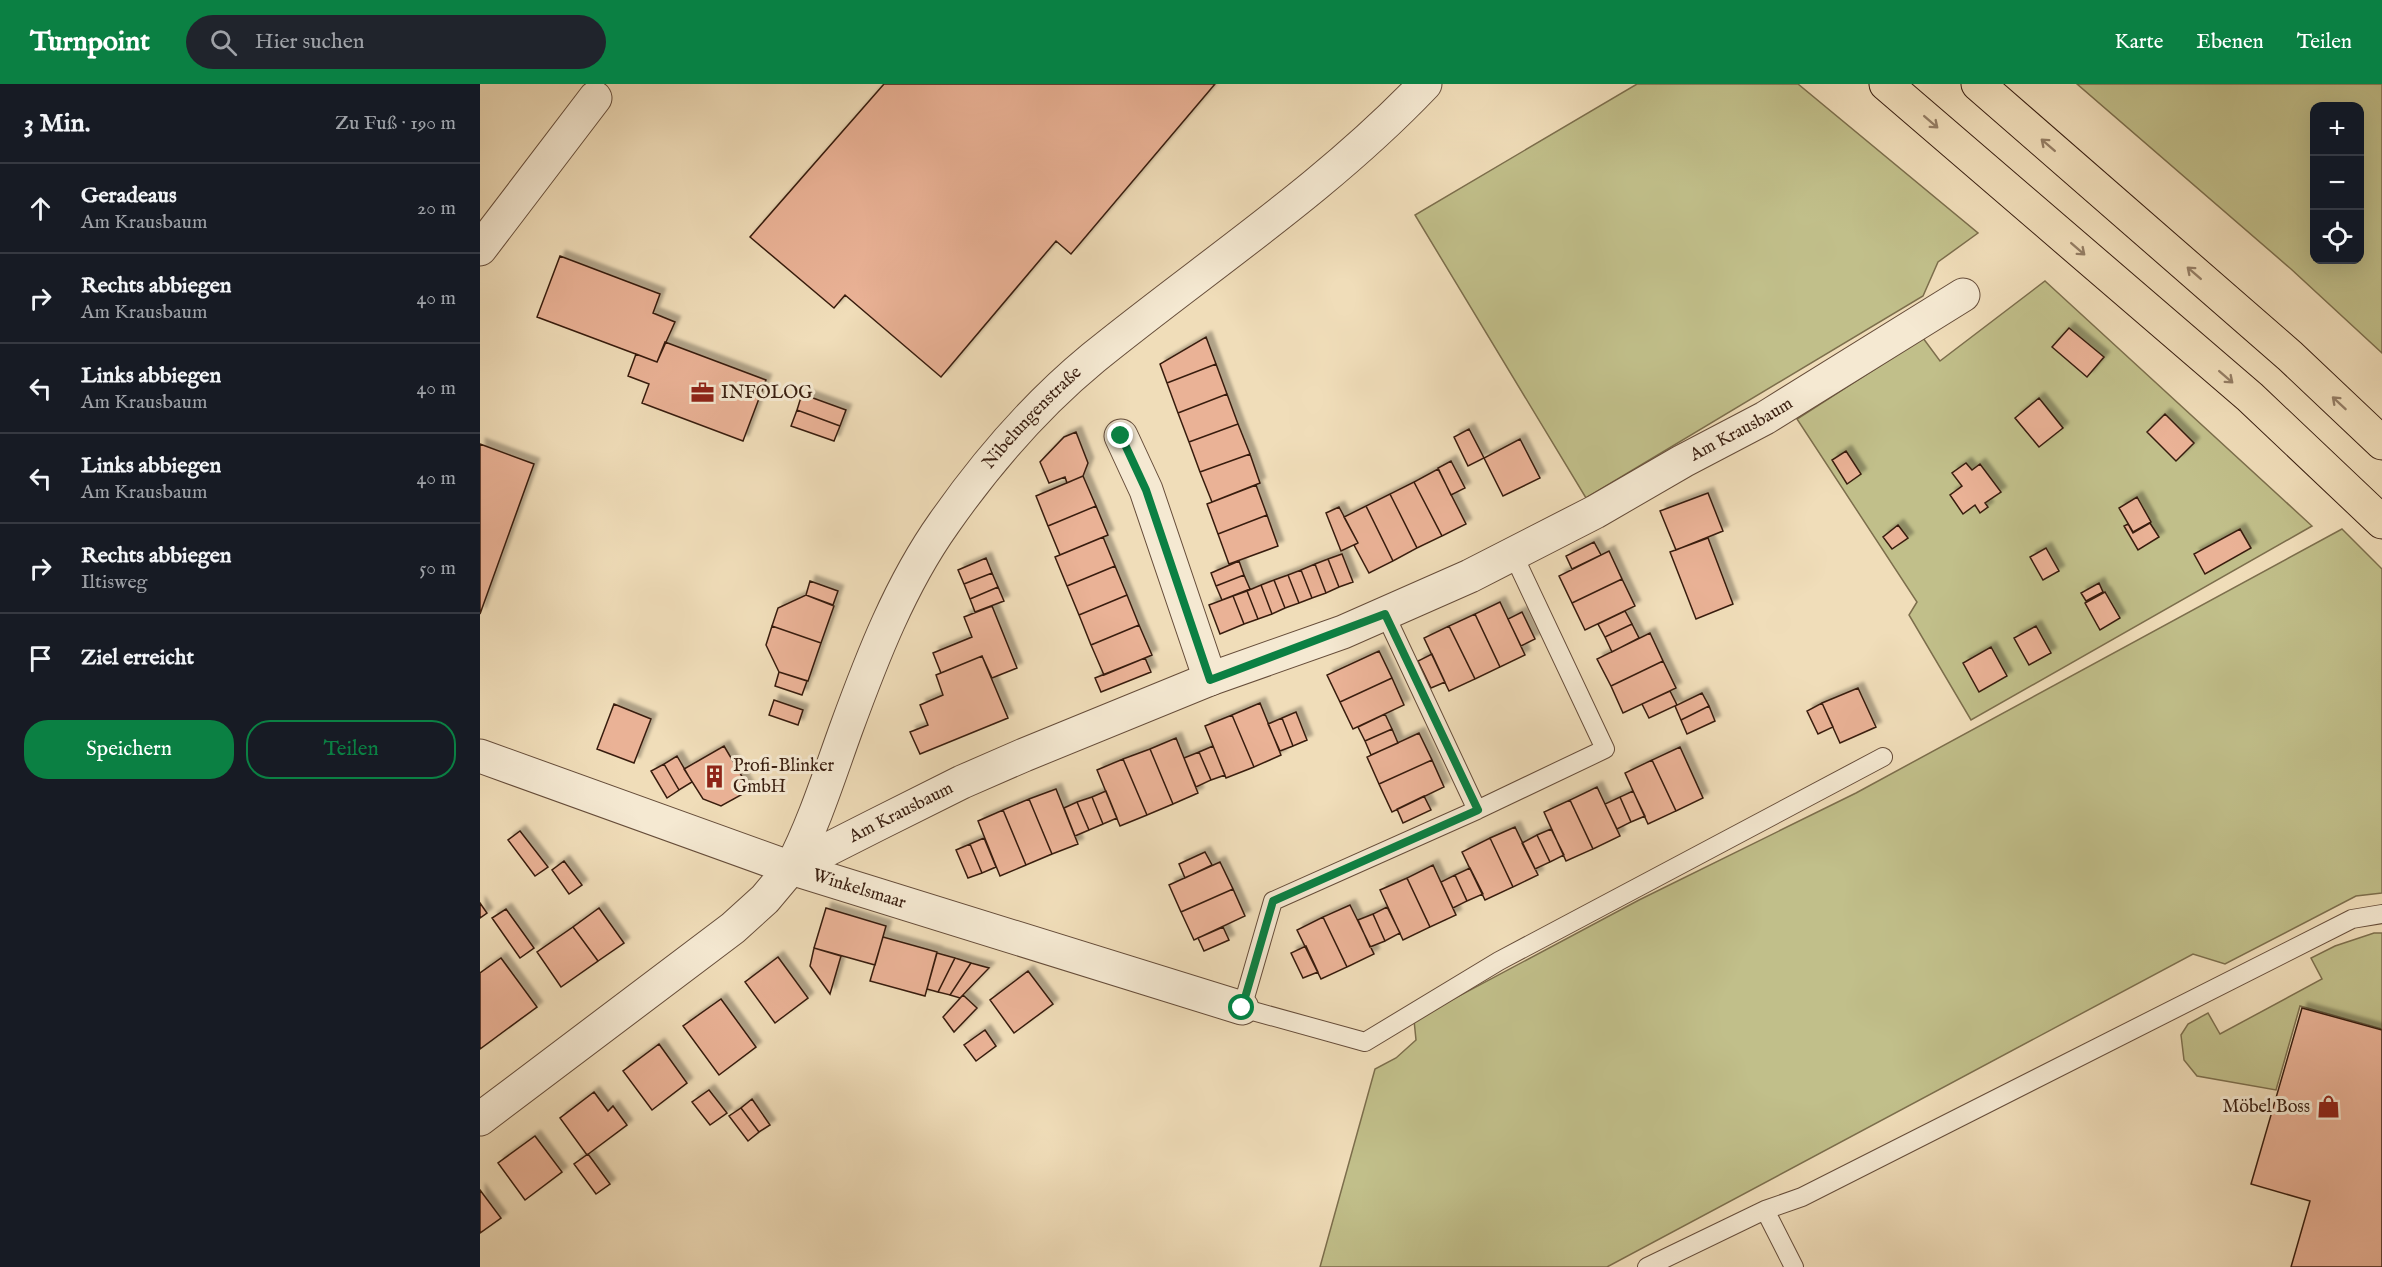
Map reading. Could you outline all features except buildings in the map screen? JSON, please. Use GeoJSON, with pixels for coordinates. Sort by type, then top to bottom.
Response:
{"type":"FeatureCollection","features":[{"type":"Feature","properties":{"kind":"highway"},"geometry":{"type":"LineString","coordinates":[[1886,84],[2250,397],[2382,522]]}},
{"type":"Feature","properties":{"kind":"highway"},"geometry":{"type":"LineString","coordinates":[[1978,84],[2290,356],[2382,443]]}},
{"type":"Feature","properties":{"kind":"street","name":"Nibelungenstraße"},"geometry":{"type":"LineString","coordinates":[[791,868],[808,836],[871,662],[912,574],[942,525],[991,461],[1021,427],[1093,359],[1322,181],[1389,122],[1425,84]]}},
{"type":"Feature","properties":{"kind":"street"},"geometry":{"type":"LineString","coordinates":[[480,249],[595,98]]}},
{"type":"Feature","properties":{"kind":"street","name":"Am Krausbaum"},"geometry":{"type":"LineString","coordinates":[[480,1119],[733,928],[765,899],[791,868],[962,782],[1210,680],[1385,614],[1513,554],[1765,418],[1963,295]]}},
{"type":"Feature","properties":{"kind":"street"},"geometry":{"type":"LineString","coordinates":[[1121,436],[1146,490],[1210,680]]}},
{"type":"Feature","properties":{"kind":"street","name":"Winkelsmaar"},"geometry":{"type":"LineString","coordinates":[[480,756],[791,868],[1242,1008]]}},
{"type":"Feature","properties":{"kind":"lane"},"geometry":{"type":"LineString","coordinates":[[1513,554],[1605,749],[1478,810],[1273,901],[1242,1008],[1365,1042],[1499,961],[1883,757]]}},
{"type":"Feature","properties":{"kind":"lane"},"geometry":{"type":"LineString","coordinates":[[1385,614],[1478,810]]}},
{"type":"Feature","properties":{"kind":"lane"},"geometry":{"type":"LineString","coordinates":[[1647,1267],[1765,1210],[1802,1197],[2352,919],[2382,914]]}},
{"type":"Feature","properties":{"kind":"lane"},"geometry":{"type":"LineString","coordinates":[[1765,1210],[1794,1267]]}},
{"type":"Feature","properties":{"kind":"shaded area"},"geometry":{"type":"Polygon","coordinates":[[[1637,84],[1798,84],[1978,233],[1938,262],[1923,296],[1586,498],[1415,215],[1637,84]]]}},
{"type":"Feature","properties":{"kind":"shaded area"},"geometry":{"type":"Polygon","coordinates":[[[2077,84],[2382,84],[2382,353],[2291,269],[2077,84]]]}},
{"type":"Feature","properties":{"kind":"shaded area"},"geometry":{"type":"Polygon","coordinates":[[[2045,281],[2312,526],[1971,720],[1909,615],[1917,602],[1797,419],[1923,338],[1940,361],[2045,281]]]}},
{"type":"Feature","properties":{"kind":"shaded area"},"geometry":{"type":"Polygon","coordinates":[[[2342,529],[2382,569],[2382,893],[2356,896],[2225,964],[2193,954],[1607,1267],[1320,1267],[1375,1069],[1396,1058],[1416,1040],[1414,1020],[1639,900],[1856,793],[2342,529]]]}},
{"type":"Feature","properties":{"kind":"shaded area"},"geometry":{"type":"Polygon","coordinates":[[[2374,933],[2382,933],[2382,1029],[2300,1006],[2276,1090],[2197,1076],[2184,1060],[2181,1035],[2188,1024],[2208,1013],[2220,1034],[2322,979],[2311,958],[2335,946],[2374,933]]]}},
{"type":"Feature","properties":{"kind":"place","name":"INFOLOG"},"geometry":{"type":"Point","coordinates":[703,393]}},
{"type":"Feature","properties":{"kind":"place","name":"Profi-Blinker GmbH"},"geometry":{"type":"Point","coordinates":[715,776]}},
{"type":"Feature","properties":{"kind":"place","name":"Möbel Boss"},"geometry":{"type":"Point","coordinates":[2328,1107]}},
{"type":"Feature","properties":{"kind":"route"},"geometry":{"type":"LineString","coordinates":[[1121,436],[1146,490],[1210,680],[1343,632],[1385,614],[1478,810],[1273,901],[1242,1008]]}}]}
